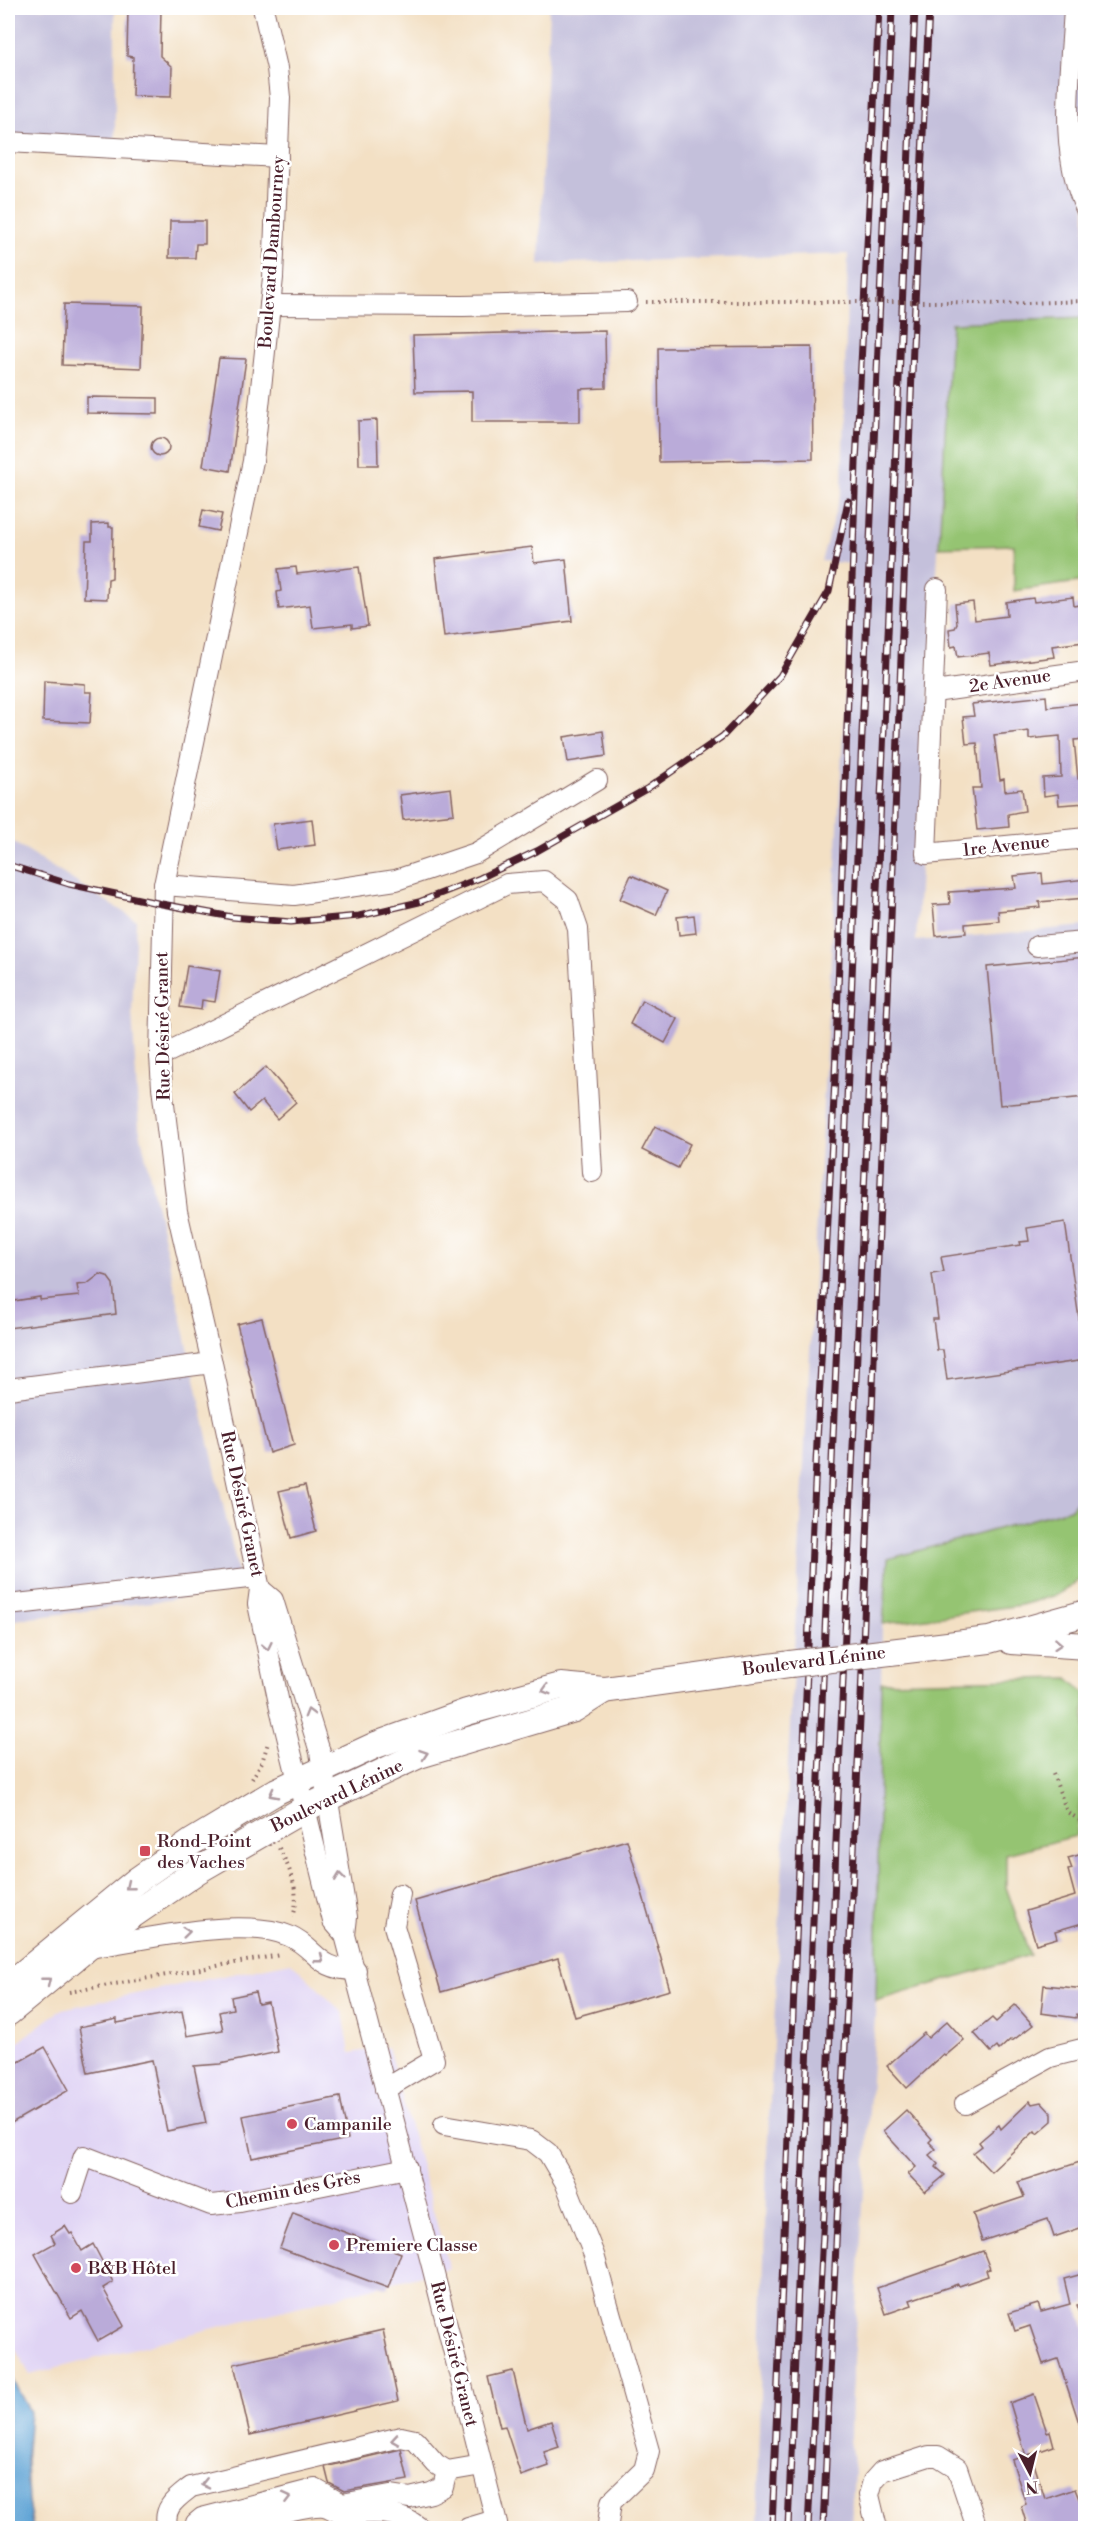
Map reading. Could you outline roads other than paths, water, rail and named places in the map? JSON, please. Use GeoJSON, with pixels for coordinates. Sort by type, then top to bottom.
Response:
{"type":"FeatureCollection","features":[{"type":"Feature","properties":{"kind":"main road","name":"Boulevard Lénine"},"geometry":{"type":"LineString","coordinates":[[8,1986],[136,1881],[247,1807],[376,1745],[467,1712],[561,1686],[604,1690],[790,1664],[989,1640],[1086,1613]]}},
{"type":"Feature","properties":{"kind":"main road","name":"Boulevard Lénine"},"geometry":{"type":"LineString","coordinates":[[989,1640],[1086,1646]]}},
{"type":"Feature","properties":{"kind":"main road","name":"Boulevard Lénine"},"geometry":{"type":"LineString","coordinates":[[8,2013],[87,1948],[197,1871],[317,1803],[419,1755],[574,1708],[604,1690]]}},
{"type":"Feature","properties":{"kind":"street","name":"Boulevard Dambourney"},"geometry":{"type":"LineString","coordinates":[[246,497],[253,462],[270,305],[278,157],[280,98],[277,68],[263,8]]}},
{"type":"Feature","properties":{"kind":"street"},"geometry":{"type":"LineString","coordinates":[[1074,8],[1069,125],[1071,159],[1077,191],[1086,209]]}},
{"type":"Feature","properties":{"kind":"street"},"geometry":{"type":"LineString","coordinates":[[8,142],[278,157]]}},
{"type":"Feature","properties":{"kind":"street"},"geometry":{"type":"LineString","coordinates":[[270,305],[463,306],[627,302]]}},
{"type":"Feature","properties":{"kind":"street","name":"Rue Désiré Granet"},"geometry":{"type":"LineString","coordinates":[[246,497],[193,739],[164,885],[160,1056],[177,1211],[259,1583],[258,1604],[280,1708],[299,1781],[317,1803]]}},
{"type":"Feature","properties":{"kind":"street"},"geometry":{"type":"LineString","coordinates":[[934,692],[937,589]]}},
{"type":"Feature","properties":{"kind":"street","name":"2e Avenue"},"geometry":{"type":"LineString","coordinates":[[934,692],[1086,671]]}},
{"type":"Feature","properties":{"kind":"street","name":"1re Avenue"},"geometry":{"type":"LineString","coordinates":[[934,692],[926,854],[1086,838]]}},
{"type":"Feature","properties":{"kind":"street"},"geometry":{"type":"LineString","coordinates":[[164,885],[294,895],[396,880],[476,853],[597,780]]}},
{"type":"Feature","properties":{"kind":"street"},"geometry":{"type":"LineString","coordinates":[[160,1056],[507,884],[544,881],[568,900],[578,929],[592,1172]]}},
{"type":"Feature","properties":{"kind":"street"},"geometry":{"type":"LineString","coordinates":[[1037,946],[1086,942]]}},
{"type":"Feature","properties":{"kind":"street"},"geometry":{"type":"LineString","coordinates":[[8,1389],[212,1363]]}},
{"type":"Feature","properties":{"kind":"street"},"geometry":{"type":"LineString","coordinates":[[8,1605],[259,1583]]}},
{"type":"Feature","properties":{"kind":"street","name":"Rue Désiré Granet"},"geometry":{"type":"LineString","coordinates":[[259,1583],[273,1600],[308,1710],[323,1770],[317,1803],[333,1921],[345,1935],[356,1970],[497,2524]]}},
{"type":"Feature","properties":{"kind":"street"},"geometry":{"type":"LineString","coordinates":[[385,2089],[434,2060],[394,1926],[400,1894]]}},
{"type":"Feature","properties":{"kind":"street"},"geometry":{"type":"LineString","coordinates":[[87,1948],[183,1932],[238,1929],[289,1936],[328,1966],[339,1970],[356,1970]]}},
{"type":"Feature","properties":{"kind":"street"},"geometry":{"type":"LineString","coordinates":[[965,2104],[1050,2057],[1086,2048]]}},
{"type":"Feature","properties":{"kind":"street"},"geometry":{"type":"LineString","coordinates":[[444,2125],[531,2140],[548,2153],[565,2182],[594,2255],[649,2451],[644,2470],[611,2502],[608,2524]]}},
{"type":"Feature","properties":{"kind":"street","name":"Chemin des Grès"},"geometry":{"type":"LineString","coordinates":[[72,2193],[84,2156],[211,2205],[240,2202],[406,2168]]}},
{"type":"Feature","properties":{"kind":"street"},"geometry":{"type":"LineString","coordinates":[[168,2529],[165,2521],[170,2503],[191,2487],[401,2437],[415,2440],[436,2464],[447,2471],[482,2465]]}},
{"type":"Feature","properties":{"kind":"street"},"geometry":{"type":"LineString","coordinates":[[877,2529],[869,2496],[873,2481],[882,2471],[929,2456],[938,2456],[957,2468],[977,2529]]}},
{"type":"Feature","properties":{"kind":"street"},"geometry":{"type":"LineString","coordinates":[[196,2529],[196,2523],[202,2518],[315,2489],[342,2504],[390,2495],[410,2498],[431,2493],[443,2487],[447,2471]]}},
{"type":"Feature","properties":{"kind":"street"},"geometry":{"type":"LineString","coordinates":[[229,2529],[301,2509],[324,2506],[343,2514],[374,2511],[392,2514],[420,2529]]}},
{"type":"Feature","properties":{"kind":"street"},"geometry":{"type":"LineString","coordinates":[[468,2529],[497,2524]]}},
{"type":"Feature","properties":{"kind":"water"},"geometry":{"type":"Polygon","coordinates":[[[8,2372],[30,2412],[26,2462],[28,2502],[33,2528],[8,2528],[8,2372]]]}},
{"type":"Feature","properties":{"kind":"railway"},"geometry":{"type":"LineString","coordinates":[[772,2528],[813,1524],[835,1077],[856,463],[879,8]]}},
{"type":"Feature","properties":{"kind":"railway"},"geometry":{"type":"LineString","coordinates":[[788,2528],[892,8]]}},
{"type":"Feature","properties":{"kind":"railway"},"geometry":{"type":"LineString","coordinates":[[808,2528],[824,2213],[836,1842],[915,8]]}},
{"type":"Feature","properties":{"kind":"railway"},"geometry":{"type":"LineString","coordinates":[[823,2528],[861,1698],[913,346],[929,8]]}},
{"type":"Feature","properties":{"kind":"railway"},"geometry":{"type":"LineString","coordinates":[[8,865],[69,884],[162,904],[232,917],[291,922],[359,916],[419,902],[480,878],[537,851],[648,788],[723,736],[780,676],[829,591],[848,501]]}},
{"type":"Feature","properties":{"kind":"place","name":"Rond-Point des Vaches"},"geometry":{"type":"Point","coordinates":[145,1851]}},
{"type":"Feature","properties":{"kind":"place","name":"Campanile"},"geometry":{"type":"Point","coordinates":[292,2124]}},
{"type":"Feature","properties":{"kind":"place","name":"Premiere Classe"},"geometry":{"type":"Point","coordinates":[334,2245]}},
{"type":"Feature","properties":{"kind":"place","name":"B&B Hôtel"},"geometry":{"type":"Point","coordinates":[76,2268]}}]}
